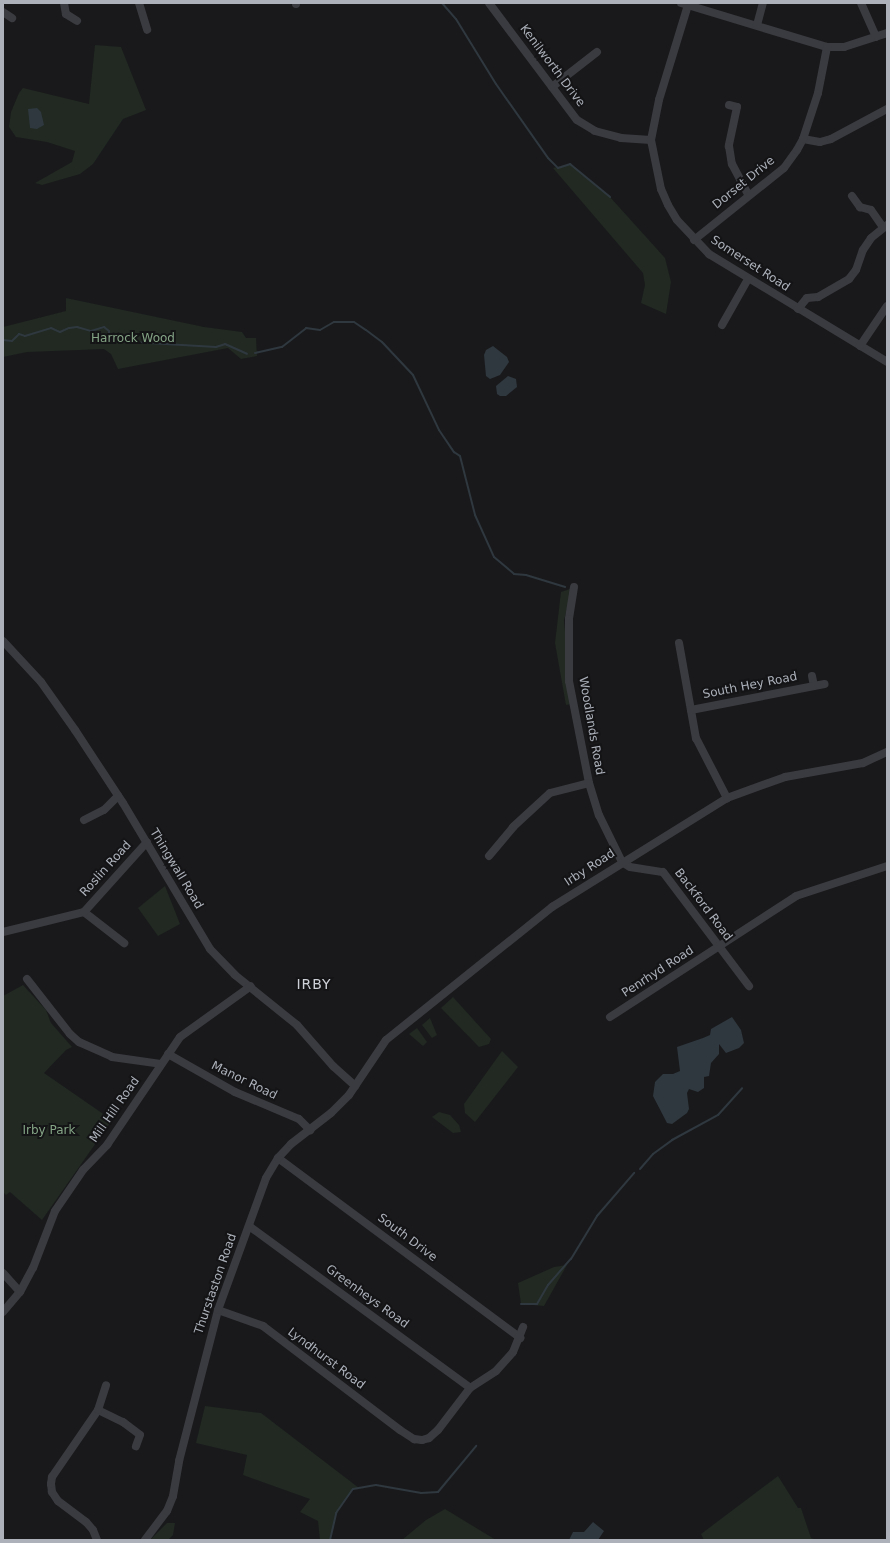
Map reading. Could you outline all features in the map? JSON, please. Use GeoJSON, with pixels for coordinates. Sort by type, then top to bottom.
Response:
{"type":"FeatureCollection","features":[{"type":"Feature","properties":{"kind":"street"},"geometry":{"type":"LineString","coordinates":[[64,3],[66,14],[77,21]]}},
{"type":"Feature","properties":{"kind":"street"},"geometry":{"type":"LineString","coordinates":[[138,3],[147,30]]}},
{"type":"Feature","properties":{"kind":"street","name":"Kenilworth Drive"},"geometry":{"type":"LineString","coordinates":[[489,3],[552,87],[567,110],[587,128],[621,138],[650,140]]}},
{"type":"Feature","properties":{"kind":"street"},"geometry":{"type":"LineString","coordinates":[[757,25],[764,3]]}},
{"type":"Feature","properties":{"kind":"street"},"geometry":{"type":"LineString","coordinates":[[861,3],[876,37]]}},
{"type":"Feature","properties":{"kind":"street"},"geometry":{"type":"LineString","coordinates":[[684,4],[827,47],[844,47],[887,33]]}},
{"type":"Feature","properties":{"kind":"street","name":"Somerset Road"},"geometry":{"type":"LineString","coordinates":[[684,4],[650,140],[661,189],[677,220],[694,240],[709,254],[887,362]]}},
{"type":"Feature","properties":{"kind":"street"},"geometry":{"type":"LineString","coordinates":[[3,12],[12,18]]}},
{"type":"Feature","properties":{"kind":"street","name":"Dorset Drive"},"geometry":{"type":"LineString","coordinates":[[694,240],[748,194],[784,168],[803,139],[818,93],[827,47]]}},
{"type":"Feature","properties":{"kind":"street"},"geometry":{"type":"LineString","coordinates":[[552,87],[597,52]]}},
{"type":"Feature","properties":{"kind":"street"},"geometry":{"type":"LineString","coordinates":[[729,105],[737,107],[729,146],[732,164],[748,194]]}},
{"type":"Feature","properties":{"kind":"street"},"geometry":{"type":"LineString","coordinates":[[803,139],[820,142],[831,139],[887,109]]}},
{"type":"Feature","properties":{"kind":"street"},"geometry":{"type":"LineString","coordinates":[[798,309],[807,298],[818,297],[848,279],[856,270],[863,250],[885,226],[871,210],[860,207],[852,196]]}},
{"type":"Feature","properties":{"kind":"street"},"geometry":{"type":"LineString","coordinates":[[722,325],[748,279]]}},
{"type":"Feature","properties":{"kind":"street"},"geometry":{"type":"LineString","coordinates":[[860,346],[887,306]]}},
{"type":"Feature","properties":{"kind":"street","name":"Woodlands Road"},"geometry":{"type":"LineString","coordinates":[[574,587],[569,619],[569,680],[589,783],[599,815],[622,862]]}},
{"type":"Feature","properties":{"kind":"street","name":"Thingwall Road"},"geometry":{"type":"LineString","coordinates":[[3,641],[41,682],[118,796],[147,842],[205,942],[235,975],[251,986],[297,1026],[333,1066],[355,1086]]}},
{"type":"Feature","properties":{"kind":"street"},"geometry":{"type":"LineString","coordinates":[[679,643],[696,738],[727,798]]}},
{"type":"Feature","properties":{"kind":"street","name":"South Hey Road"},"geometry":{"type":"LineString","coordinates":[[812,676],[814,686]]}},
{"type":"Feature","properties":{"kind":"street","name":"South Hey Road"},"geometry":{"type":"LineString","coordinates":[[691,710],[825,684]]}},
{"type":"Feature","properties":{"kind":"street","name":"Irby Road"},"geometry":{"type":"LineString","coordinates":[[355,1086],[386,1040],[412,1018],[521,930],[622,862],[727,798],[785,777],[863,763],[887,752]]}},
{"type":"Feature","properties":{"kind":"street"},"geometry":{"type":"LineString","coordinates":[[489,856],[513,827],[550,793],[589,783]]}},
{"type":"Feature","properties":{"kind":"street"},"geometry":{"type":"LineString","coordinates":[[84,820],[104,810],[118,796]]}},
{"type":"Feature","properties":{"kind":"street","name":"Roslin Road"},"geometry":{"type":"LineString","coordinates":[[3,932],[84,912],[147,842]]}},
{"type":"Feature","properties":{"kind":"street","name":"Backford Road"},"geometry":{"type":"LineString","coordinates":[[622,862],[630,867],[663,872],[748,986]]}},
{"type":"Feature","properties":{"kind":"street","name":"Penrhyd Road"},"geometry":{"type":"LineString","coordinates":[[610,1017],[720,947],[796,896],[887,866]]}},
{"type":"Feature","properties":{"kind":"street"},"geometry":{"type":"LineString","coordinates":[[84,912],[124,943]]}},
{"type":"Feature","properties":{"kind":"street"},"geometry":{"type":"LineString","coordinates":[[27,979],[70,1034],[79,1042],[112,1057],[160,1064]]}},
{"type":"Feature","properties":{"kind":"street","name":"Mill Hill Road"},"geometry":{"type":"LineString","coordinates":[[3,1312],[20,1292],[33,1268],[55,1212],[83,1170],[108,1145],[160,1064],[180,1036],[251,986]]}},
{"type":"Feature","properties":{"kind":"street","name":"Manor Road"},"geometry":{"type":"LineString","coordinates":[[168,1054],[235,1092],[299,1119],[310,1130]]}},
{"type":"Feature","properties":{"kind":"street","name":"Thurstaston Road"},"geometry":{"type":"LineString","coordinates":[[144,1540],[167,1512],[173,1496],[179,1461],[218,1310],[266,1178],[278,1158],[331,1113],[355,1086]]}},
{"type":"Feature","properties":{"kind":"street","name":"South Drive"},"geometry":{"type":"LineString","coordinates":[[278,1158],[520,1338]]}},
{"type":"Feature","properties":{"kind":"street","name":"Greenheys Road"},"geometry":{"type":"LineString","coordinates":[[249,1226],[470,1388]]}},
{"type":"Feature","properties":{"kind":"street"},"geometry":{"type":"LineString","coordinates":[[3,1273],[20,1292]]}},
{"type":"Feature","properties":{"kind":"street","name":"Lyndhurst Road"},"geometry":{"type":"LineString","coordinates":[[218,1310],[263,1326],[414,1439],[429,1438],[438,1430],[470,1388]]}},
{"type":"Feature","properties":{"kind":"street"},"geometry":{"type":"LineString","coordinates":[[470,1388],[496,1371],[513,1352],[520,1338],[523,1327]]}},
{"type":"Feature","properties":{"kind":"street"},"geometry":{"type":"LineString","coordinates":[[97,1540],[93,1530],[58,1501],[52,1492],[51,1484],[52,1477],[98,1410],[106,1385]]}},
{"type":"Feature","properties":{"kind":"street"},"geometry":{"type":"LineString","coordinates":[[98,1410],[123,1422],[140,1435],[136,1446]]}},
{"type":"Feature","properties":{"kind":"green space"},"geometry":{"type":"Polygon","coordinates":[[[95,45],[121,47],[146,110],[123,119],[93,164],[80,174],[42,185],[35,183],[72,162],[75,151],[47,142],[16,137],[9,127],[11,112],[19,93],[23,88],[89,104],[95,45]]]}},
{"type":"Feature","properties":{"kind":"green space"},"geometry":{"type":"Polygon","coordinates":[[[570,164],[610,197],[665,258],[671,282],[666,314],[641,303],[645,285],[643,273],[553,168],[570,164]]]}},
{"type":"Feature","properties":{"kind":"green space","name":"Harrock Wood"},"geometry":{"type":"Polygon","coordinates":[[[66,298],[204,327],[242,332],[246,338],[256,338],[257,356],[241,359],[228,348],[118,369],[111,354],[104,349],[27,352],[3,357],[3,327],[66,311],[66,298]]]}},
{"type":"Feature","properties":{"kind":"green space"},"geometry":{"type":"Polygon","coordinates":[[[573,588],[564,620],[571,704],[566,705],[555,643],[561,592],[573,588]]]}},
{"type":"Feature","properties":{"kind":"green space"},"geometry":{"type":"Polygon","coordinates":[[[165,886],[180,924],[158,936],[138,908],[165,886]]]}},
{"type":"Feature","properties":{"kind":"green space","name":"Irby Park"},"geometry":{"type":"Polygon","coordinates":[[[23,985],[46,1010],[51,1023],[72,1047],[66,1050],[44,1073],[112,1120],[42,1220],[10,1192],[6,1195],[3,1192],[3,996],[23,985]]]}},
{"type":"Feature","properties":{"kind":"green space"},"geometry":{"type":"Polygon","coordinates":[[[453,997],[491,1039],[489,1044],[479,1047],[441,1008],[453,997]]]}},
{"type":"Feature","properties":{"kind":"green space"},"geometry":{"type":"Polygon","coordinates":[[[430,1018],[437,1035],[432,1038],[422,1025],[430,1018]]]}},
{"type":"Feature","properties":{"kind":"green space"},"geometry":{"type":"Polygon","coordinates":[[[417,1028],[427,1042],[423,1046],[409,1034],[417,1028]]]}},
{"type":"Feature","properties":{"kind":"green space"},"geometry":{"type":"Polygon","coordinates":[[[502,1051],[518,1067],[475,1122],[465,1113],[464,1104],[502,1051]]]}},
{"type":"Feature","properties":{"kind":"green space"},"geometry":{"type":"Polygon","coordinates":[[[439,1112],[450,1115],[459,1125],[461,1132],[453,1133],[432,1117],[439,1112]]]}},
{"type":"Feature","properties":{"kind":"green space"},"geometry":{"type":"Polygon","coordinates":[[[567,1265],[544,1306],[521,1304],[518,1283],[554,1267],[567,1265]]]}},
{"type":"Feature","properties":{"kind":"green space"},"geometry":{"type":"Polygon","coordinates":[[[205,1406],[261,1413],[359,1488],[353,1489],[337,1513],[330,1540],[320,1540],[318,1521],[300,1512],[310,1499],[243,1475],[247,1455],[196,1443],[205,1406]]]}},
{"type":"Feature","properties":{"kind":"green space"},"geometry":{"type":"Polygon","coordinates":[[[778,1476],[798,1508],[801,1508],[811,1538],[817,1540],[704,1540],[701,1534],[778,1476]]]}},
{"type":"Feature","properties":{"kind":"green space"},"geometry":{"type":"Polygon","coordinates":[[[445,1509],[496,1540],[402,1540],[426,1520],[445,1509]]]}},
{"type":"Feature","properties":{"kind":"green space"},"geometry":{"type":"Polygon","coordinates":[[[167,1523],[175,1523],[173,1535],[169,1539],[150,1540],[167,1523]]]}},
{"type":"Feature","properties":{"kind":"shaded area"},"geometry":{"type":"Polygon","coordinates":[[[37,108],[41,112],[44,125],[37,129],[30,128],[28,109],[37,108]]]}},
{"type":"Feature","properties":{"kind":"shaded area"},"geometry":{"type":"Polygon","coordinates":[[[493,346],[507,357],[509,362],[500,375],[490,379],[486,376],[484,355],[486,350],[493,346]]]}},
{"type":"Feature","properties":{"kind":"shaded area"},"geometry":{"type":"Polygon","coordinates":[[[508,376],[516,379],[517,387],[506,396],[500,396],[497,394],[496,386],[508,376]]]}},
{"type":"Feature","properties":{"kind":"shaded area"},"geometry":{"type":"Polygon","coordinates":[[[732,1017],[741,1030],[744,1043],[739,1048],[726,1053],[719,1044],[719,1054],[711,1063],[709,1076],[704,1077],[704,1088],[698,1092],[689,1089],[687,1093],[689,1109],[687,1113],[672,1124],[667,1123],[653,1096],[655,1082],[663,1074],[673,1074],[680,1071],[677,1047],[710,1035],[711,1029],[732,1017]]]}},
{"type":"Feature","properties":{"kind":"shaded area"},"geometry":{"type":"Polygon","coordinates":[[[593,1522],[604,1531],[598,1540],[569,1540],[573,1532],[584,1532],[593,1522]]]}},
{"type":"Feature","properties":{"kind":"waterway"},"geometry":{"type":"LineString","coordinates":[[442,3],[456,19],[496,84],[548,158],[558,168],[570,164],[610,197]]}},
{"type":"Feature","properties":{"kind":"waterway"},"geometry":{"type":"LineString","coordinates":[[255,353],[282,347],[306,328],[320,330],[334,322],[354,322],[382,342],[413,375],[439,430],[454,452],[460,456],[475,515],[494,557],[514,574],[526,575],[565,587]]}},
{"type":"Feature","properties":{"kind":"waterway"},"geometry":{"type":"LineString","coordinates":[[3,340],[12,341],[19,334],[25,336],[51,328],[60,332],[69,328],[77,327],[91,331],[104,327],[109,331],[109,339],[115,341],[216,347],[225,344],[247,354]]}},
{"type":"Feature","properties":{"kind":"waterway"},"geometry":{"type":"LineString","coordinates":[[640,1169],[653,1154],[672,1140],[718,1115],[742,1088]]}},
{"type":"Feature","properties":{"kind":"waterway"},"geometry":{"type":"LineString","coordinates":[[521,1304],[537,1304],[548,1285],[571,1259],[597,1216],[634,1173]]}},
{"type":"Feature","properties":{"kind":"waterway"},"geometry":{"type":"LineString","coordinates":[[330,1540],[336,1513],[353,1489],[376,1485],[421,1493],[438,1492],[476,1446]]}},
{"type":"Feature","properties":{"kind":"district","name":"IRBY"},"geometry":{"type":"Point","coordinates":[314,984]}}]}
